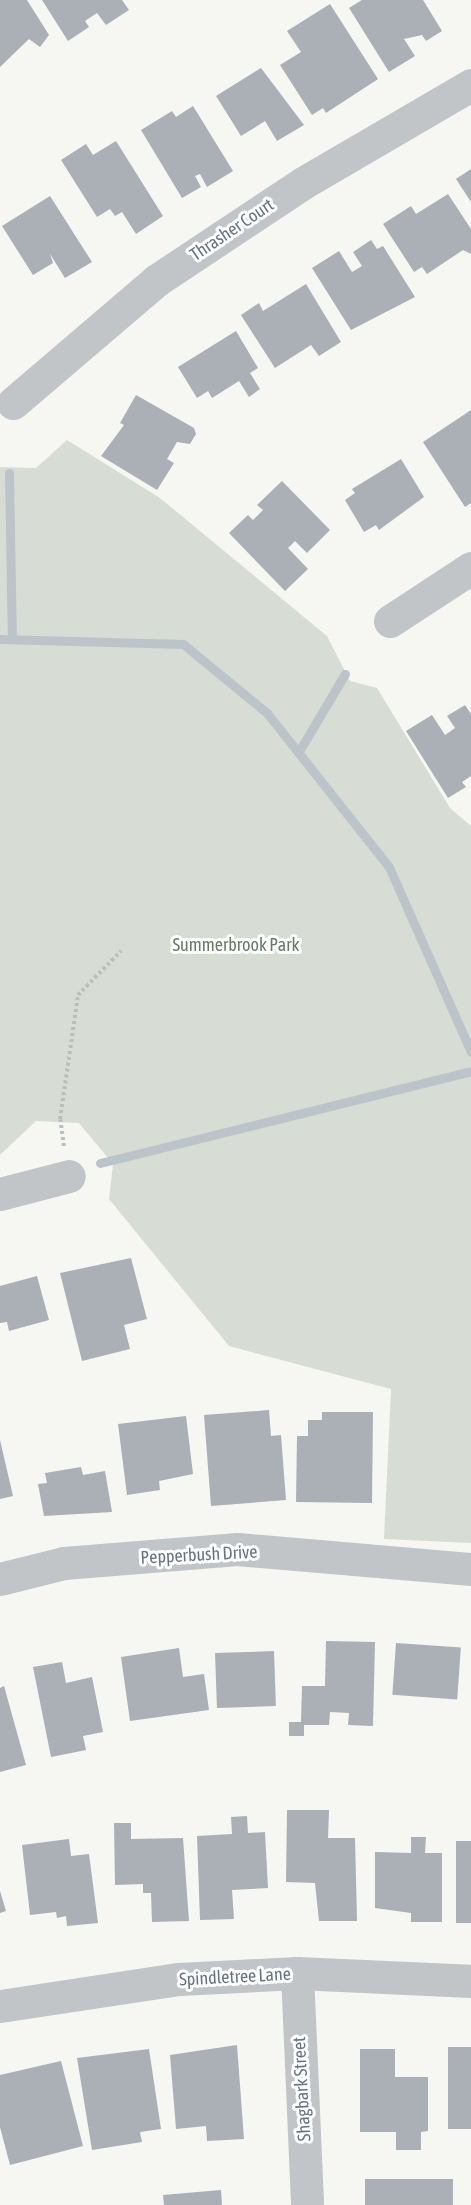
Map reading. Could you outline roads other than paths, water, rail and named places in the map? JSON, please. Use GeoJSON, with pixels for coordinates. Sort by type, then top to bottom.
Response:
{"type":"FeatureCollection","features":[{"type":"Feature","properties":{"kind":"street","name":"Thrasher Court"},"geometry":{"type":"LineString","coordinates":[[13,403],[157,280],[303,183],[471,85]]}},
{"type":"Feature","properties":{"kind":"street"},"geometry":{"type":"LineString","coordinates":[[390,621],[471,568]]}},
{"type":"Feature","properties":{"kind":"street"},"geometry":{"type":"LineString","coordinates":[[0,1194],[69,1176]]}},
{"type":"Feature","properties":{"kind":"street","name":"Pepperbush Drive"},"geometry":{"type":"LineString","coordinates":[[0,1579],[64,1563],[237,1549],[471,1569]]}},
{"type":"Feature","properties":{"kind":"street","name":"Spindletree Lane"},"geometry":{"type":"LineString","coordinates":[[0,2006],[178,1979],[297,1973],[471,1981]]}},
{"type":"Feature","properties":{"kind":"street","name":"Shagbark Street"},"geometry":{"type":"LineString","coordinates":[[297,1973],[307,2205]]}},
{"type":"Feature","properties":{"kind":"waterway"},"geometry":{"type":"LineString","coordinates":[[9,473],[12,639]]}},
{"type":"Feature","properties":{"kind":"waterway"},"geometry":{"type":"LineString","coordinates":[[0,639],[183,644],[267,713],[389,867],[471,1052]]}},
{"type":"Feature","properties":{"kind":"waterway"},"geometry":{"type":"LineString","coordinates":[[298,753],[345,674]]}},
{"type":"Feature","properties":{"kind":"waterway"},"geometry":{"type":"LineString","coordinates":[[100,1163],[471,1071]]}},
{"type":"Feature","properties":{"kind":"park label","name":"Summerbrook Park"},"geometry":{"type":"Point","coordinates":[236,945]}}]}
